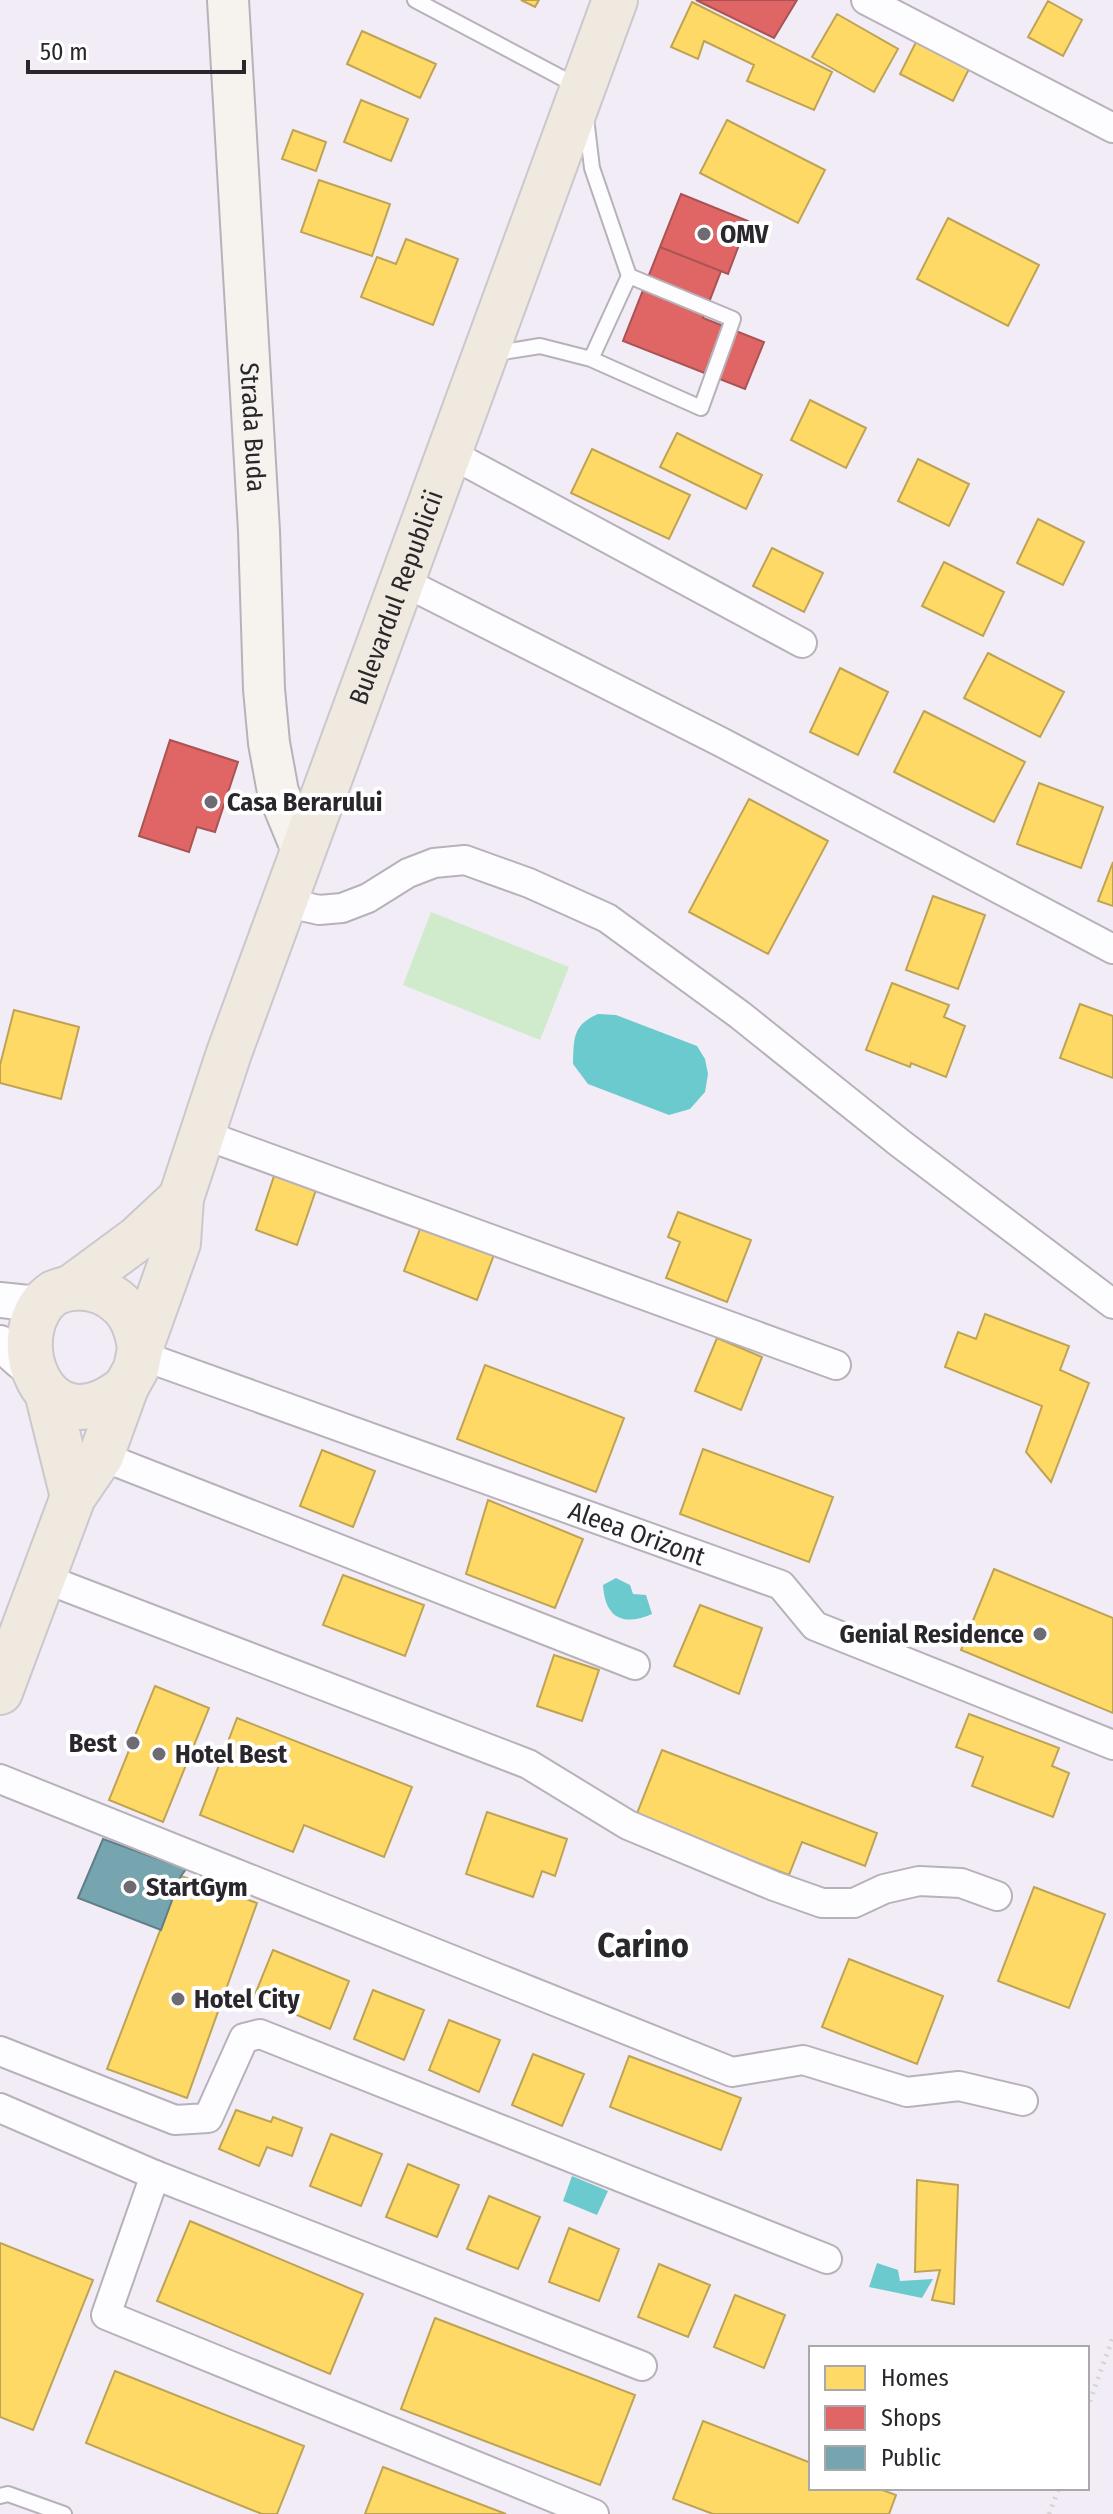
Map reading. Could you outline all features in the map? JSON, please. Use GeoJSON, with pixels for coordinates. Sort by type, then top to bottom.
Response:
{"type":"FeatureCollection","features":[{"type":"Feature","properties":{"kind":"main road","name":"Strada Buda"},"geometry":{"type":"LineString","coordinates":[[228,0],[258,516],[264,689],[278,792],[302,850]]}},
{"type":"Feature","properties":{"kind":"main road","name":"Bulevardul Republicii"},"geometry":{"type":"LineString","coordinates":[[0,1692],[73,1497],[101,1456],[135,1364],[178,1243],[181,1198],[202,1134],[302,850],[451,454],[615,0]]}},
{"type":"Feature","properties":{"kind":"main road","name":"Bulevardul Republicii"},"geometry":{"type":"LineString","coordinates":[[73,1497],[49,1400],[27,1377],[11,1353],[37,1297],[137,1239],[181,1198]]}},
{"type":"Feature","properties":{"kind":"main road"},"geometry":{"type":"LineString","coordinates":[[37,1297],[93,1289],[103,1292],[128,1310],[137,1329],[135,1364],[110,1400],[90,1407],[69,1407],[49,1400]]}},
{"type":"Feature","properties":{"kind":"street"},"geometry":{"type":"LineString","coordinates":[[866,0],[1113,128]]}},
{"type":"Feature","properties":{"kind":"street"},"geometry":{"type":"LineString","coordinates":[[451,454],[802,643]]}},
{"type":"Feature","properties":{"kind":"street"},"geometry":{"type":"LineString","coordinates":[[402,581],[721,742],[1113,949]]}},
{"type":"Feature","properties":{"kind":"street"},"geometry":{"type":"LineString","coordinates":[[284,902],[319,910],[342,908],[368,898],[408,873],[434,863],[465,860],[529,883],[607,918],[740,1015],[901,1144],[1113,1304]]}},
{"type":"Feature","properties":{"kind":"street"},"geometry":{"type":"LineString","coordinates":[[202,1134],[836,1365]]}},
{"type":"Feature","properties":{"kind":"street","name":"Aleea Orizont"},"geometry":{"type":"LineString","coordinates":[[135,1364],[781,1585],[815,1626],[1113,1745]]}},
{"type":"Feature","properties":{"kind":"street"},"geometry":{"type":"LineString","coordinates":[[101,1456],[635,1665]]}},
{"type":"Feature","properties":{"kind":"street"},"geometry":{"type":"LineString","coordinates":[[43,1578],[528,1764],[628,1825],[822,1903],[854,1903],[884,1889],[919,1881],[961,1883],[997,1896]]}},
{"type":"Feature","properties":{"kind":"street"},"geometry":{"type":"LineString","coordinates":[[0,1779],[732,2072],[803,2060],[907,2092],[959,2086],[1023,2101]]}},
{"type":"Feature","properties":{"kind":"street"},"geometry":{"type":"LineString","coordinates":[[0,2051],[175,2120],[208,2118],[244,2038],[260,2034],[827,2259]]}},
{"type":"Feature","properties":{"kind":"street"},"geometry":{"type":"LineString","coordinates":[[0,2108],[155,2175],[642,2366]]}},
{"type":"Feature","properties":{"kind":"street"},"geometry":{"type":"LineString","coordinates":[[155,2175],[106,2315],[594,2514]]}},
{"type":"Feature","properties":{"kind":"lane"},"geometry":{"type":"LineString","coordinates":[[415,0],[582,89],[592,168],[629,276],[591,359]]}},
{"type":"Feature","properties":{"kind":"lane"},"geometry":{"type":"LineString","coordinates":[[487,355],[540,346],[591,359],[701,408],[733,319],[629,276]]}},
{"type":"Feature","properties":{"kind":"lane"},"geometry":{"type":"LineString","coordinates":[[0,2496],[8,2494],[64,2514]]}},
{"type":"Feature","properties":{"kind":"path"},"geometry":{"type":"LineString","coordinates":[[1089,2403],[1113,2337]]}},
{"type":"Feature","properties":{"kind":"path"},"geometry":{"type":"LineString","coordinates":[[1049,2514],[1058,2490]]}},
{"type":"Feature","properties":{"kind":"green space"},"geometry":{"type":"Polygon","coordinates":[[[431,912],[569,967],[540,1040],[403,985],[431,912]]]}},
{"type":"Feature","properties":{"kind":"water"},"geometry":{"type":"Polygon","coordinates":[[[598,1014],[616,1015],[697,1046],[705,1059],[708,1074],[705,1092],[690,1109],[669,1115],[588,1084],[573,1064],[574,1040],[583,1023],[598,1014]]]}},
{"type":"Feature","properties":{"kind":"water"},"geometry":{"type":"Polygon","coordinates":[[[616,1578],[630,1585],[633,1594],[646,1595],[652,1614],[624,1619],[611,1612],[603,1585],[616,1578]]]}},
{"type":"Feature","properties":{"kind":"water"},"geometry":{"type":"Polygon","coordinates":[[[572,2176],[608,2191],[597,2215],[563,2201],[572,2176]]]}},
{"type":"Feature","properties":{"kind":"water"},"geometry":{"type":"Polygon","coordinates":[[[877,2263],[898,2270],[900,2281],[933,2279],[922,2298],[869,2287],[877,2263]]]}},
{"type":"Feature","properties":{"kind":"building: Homes"},"geometry":{"type":"Polygon","coordinates":[[[521,0],[539,0],[535,7],[521,0]]]}},
{"type":"Feature","properties":{"kind":"building: Homes"},"geometry":{"type":"Polygon","coordinates":[[[1048,1],[1082,20],[1063,56],[1028,37],[1048,1]]]}},
{"type":"Feature","properties":{"kind":"building: Homes"},"geometry":{"type":"Polygon","coordinates":[[[692,2],[832,72],[814,110],[747,81],[754,65],[704,41],[698,59],[671,47],[692,2]]]}},
{"type":"Feature","properties":{"kind":"building: Homes"},"geometry":{"type":"Polygon","coordinates":[[[837,14],[898,49],[874,92],[812,57],[837,14]]]}},
{"type":"Feature","properties":{"kind":"building: Homes"},"geometry":{"type":"Polygon","coordinates":[[[362,31],[436,64],[420,98],[347,64],[362,31]]]}},
{"type":"Feature","properties":{"kind":"building: Homes"},"geometry":{"type":"Polygon","coordinates":[[[917,40],[970,67],[953,101],[900,74],[917,40]]]}},
{"type":"Feature","properties":{"kind":"building: Homes"},"geometry":{"type":"Polygon","coordinates":[[[361,100],[408,119],[391,161],[344,142],[361,100]]]}},
{"type":"Feature","properties":{"kind":"building: Homes"},"geometry":{"type":"Polygon","coordinates":[[[727,120],[825,170],[798,223],[700,173],[727,120]]]}},
{"type":"Feature","properties":{"kind":"building: Homes"},"geometry":{"type":"Polygon","coordinates":[[[293,130],[326,142],[316,171],[282,159],[293,130]]]}},
{"type":"Feature","properties":{"kind":"building: Homes"},"geometry":{"type":"Polygon","coordinates":[[[319,180],[390,204],[372,256],[301,232],[319,180]]]}},
{"type":"Feature","properties":{"kind":"building: Homes"},"geometry":{"type":"Polygon","coordinates":[[[948,218],[1039,265],[1008,326],[917,279],[948,218]]]}},
{"type":"Feature","properties":{"kind":"building: Homes"},"geometry":{"type":"Polygon","coordinates":[[[406,239],[458,259],[433,325],[361,297],[377,257],[396,264],[406,239]]]}},
{"type":"Feature","properties":{"kind":"building: Homes"},"geometry":{"type":"Polygon","coordinates":[[[810,400],[866,428],[846,468],[791,440],[810,400]]]}},
{"type":"Feature","properties":{"kind":"building: Homes"},"geometry":{"type":"Polygon","coordinates":[[[677,433],[762,475],[746,509],[660,467],[677,433]]]}},
{"type":"Feature","properties":{"kind":"building: Homes"},"geometry":{"type":"Polygon","coordinates":[[[592,449],[690,495],[669,539],[571,493],[592,449]]]}},
{"type":"Feature","properties":{"kind":"building: Homes"},"geometry":{"type":"Polygon","coordinates":[[[918,459],[969,484],[949,526],[898,501],[918,459]]]}},
{"type":"Feature","properties":{"kind":"building: Homes"},"geometry":{"type":"Polygon","coordinates":[[[1038,519],[1084,542],[1063,585],[1017,563],[1038,519]]]}},
{"type":"Feature","properties":{"kind":"building: Homes"},"geometry":{"type":"Polygon","coordinates":[[[772,548],[823,573],[804,612],[753,586],[772,548]]]}},
{"type":"Feature","properties":{"kind":"building: Homes"},"geometry":{"type":"Polygon","coordinates":[[[944,562],[1004,592],[983,636],[922,606],[944,562]]]}},
{"type":"Feature","properties":{"kind":"building: Homes"},"geometry":{"type":"Polygon","coordinates":[[[988,653],[1064,692],[1040,737],[964,698],[988,653]]]}},
{"type":"Feature","properties":{"kind":"building: Homes"},"geometry":{"type":"Polygon","coordinates":[[[840,668],[888,692],[858,755],[810,732],[840,668]]]}},
{"type":"Feature","properties":{"kind":"building: Homes"},"geometry":{"type":"Polygon","coordinates":[[[924,711],[1025,762],[994,822],[894,772],[924,711]]]}},
{"type":"Feature","properties":{"kind":"building: Homes"},"geometry":{"type":"Polygon","coordinates":[[[1039,783],[1103,807],[1081,868],[1017,844],[1039,783]]]}},
{"type":"Feature","properties":{"kind":"building: Homes"},"geometry":{"type":"Polygon","coordinates":[[[749,799],[828,841],[768,954],[689,912],[749,799]]]}},
{"type":"Feature","properties":{"kind":"building: Homes"},"geometry":{"type":"Polygon","coordinates":[[[1113,862],[1113,906],[1098,901],[1113,862]]]}},
{"type":"Feature","properties":{"kind":"building: Homes"},"geometry":{"type":"Polygon","coordinates":[[[933,896],[985,915],[958,989],[906,970],[933,896]]]}},
{"type":"Feature","properties":{"kind":"building: Homes"},"geometry":{"type":"Polygon","coordinates":[[[892,983],[949,1005],[944,1017],[965,1026],[946,1077],[866,1050],[892,983]]]}},
{"type":"Feature","properties":{"kind":"building: Homes"},"geometry":{"type":"Polygon","coordinates":[[[1080,1004],[1113,1016],[1113,1078],[1060,1058],[1080,1004]]]}},
{"type":"Feature","properties":{"kind":"building: Homes"},"geometry":{"type":"Polygon","coordinates":[[[14,1010],[79,1027],[61,1099],[0,1083],[0,1065],[14,1010]]]}},
{"type":"Feature","properties":{"kind":"building: Homes"},"geometry":{"type":"Polygon","coordinates":[[[274,1176],[316,1190],[297,1245],[256,1230],[274,1176]]]}},
{"type":"Feature","properties":{"kind":"building: Homes"},"geometry":{"type":"Polygon","coordinates":[[[678,1212],[751,1240],[727,1302],[666,1278],[680,1242],[668,1237],[678,1212]]]}},
{"type":"Feature","properties":{"kind":"building: Homes"},"geometry":{"type":"Polygon","coordinates":[[[422,1224],[495,1252],[477,1300],[404,1271],[422,1224]]]}},
{"type":"Feature","properties":{"kind":"building: Homes"},"geometry":{"type":"Polygon","coordinates":[[[985,1314],[1069,1346],[1060,1370],[1089,1383],[1051,1482],[1026,1452],[1042,1406],[945,1367],[958,1332],[976,1339],[985,1314]]]}},
{"type":"Feature","properties":{"kind":"building: Homes"},"geometry":{"type":"Polygon","coordinates":[[[717,1338],[762,1357],[741,1410],[695,1391],[717,1338]]]}},
{"type":"Feature","properties":{"kind":"building: Homes"},"geometry":{"type":"Polygon","coordinates":[[[485,1365],[624,1418],[596,1492],[457,1439],[485,1365]]]}},
{"type":"Feature","properties":{"kind":"building: Homes"},"geometry":{"type":"Polygon","coordinates":[[[703,1449],[833,1497],[809,1562],[680,1514],[703,1449]]]}},
{"type":"Feature","properties":{"kind":"building: Homes"},"geometry":{"type":"Polygon","coordinates":[[[322,1450],[375,1471],[353,1527],[300,1506],[322,1450]]]}},
{"type":"Feature","properties":{"kind":"building: Homes"},"geometry":{"type":"Polygon","coordinates":[[[488,1500],[583,1539],[555,1608],[466,1574],[488,1500]]]}},
{"type":"Feature","properties":{"kind":"building: Homes","name":"Genial Residence"},"geometry":{"type":"Polygon","coordinates":[[[994,1569],[1113,1618],[1113,1713],[961,1650],[994,1569]]]}},
{"type":"Feature","properties":{"kind":"building: Homes"},"geometry":{"type":"Polygon","coordinates":[[[343,1575],[424,1605],[405,1656],[323,1625],[343,1575]]]}},
{"type":"Feature","properties":{"kind":"building: Homes"},"geometry":{"type":"Polygon","coordinates":[[[700,1605],[762,1628],[739,1694],[674,1666],[700,1605]]]}},
{"type":"Feature","properties":{"kind":"building: Homes"},"geometry":{"type":"Polygon","coordinates":[[[554,1655],[599,1670],[582,1721],[537,1706],[554,1655]]]}},
{"type":"Feature","properties":{"kind":"building: Homes","name":"Hotel Best"},"geometry":{"type":"Polygon","coordinates":[[[155,1686],[209,1708],[163,1822],[109,1800],[155,1686]]]}},
{"type":"Feature","properties":{"kind":"building: Homes"},"geometry":{"type":"Polygon","coordinates":[[[969,1714],[1059,1748],[1052,1766],[1069,1773],[1053,1817],[972,1786],[983,1757],[956,1747],[969,1714]]]}},
{"type":"Feature","properties":{"kind":"building: Homes"},"geometry":{"type":"Polygon","coordinates":[[[237,1718],[412,1787],[384,1857],[304,1825],[293,1852],[200,1815],[237,1718]]]}},
{"type":"Feature","properties":{"kind":"building: Homes"},"geometry":{"type":"Polygon","coordinates":[[[662,1750],[877,1833],[865,1866],[802,1842],[789,1875],[636,1816],[662,1750]]]}},
{"type":"Feature","properties":{"kind":"building: Homes"},"geometry":{"type":"Polygon","coordinates":[[[487,1812],[567,1839],[555,1876],[542,1871],[533,1897],[466,1874],[487,1812]]]}},
{"type":"Feature","properties":{"kind":"building: Homes","name":"Hotel City"},"geometry":{"type":"Polygon","coordinates":[[[181,1876],[257,1903],[187,2098],[107,2069],[181,1876]]]}},
{"type":"Feature","properties":{"kind":"building: Homes"},"geometry":{"type":"Polygon","coordinates":[[[1034,1887],[1105,1914],[1069,2008],[998,1981],[1034,1887]]]}},
{"type":"Feature","properties":{"kind":"building: Homes"},"geometry":{"type":"Polygon","coordinates":[[[273,1950],[349,1981],[330,2029],[254,1997],[273,1950]]]}},
{"type":"Feature","properties":{"kind":"building: Homes"},"geometry":{"type":"Polygon","coordinates":[[[849,1959],[943,1996],[917,2064],[822,2027],[849,1959]]]}},
{"type":"Feature","properties":{"kind":"building: Homes"},"geometry":{"type":"Polygon","coordinates":[[[373,1990],[424,2010],[404,2060],[354,2039],[373,1990]]]}},
{"type":"Feature","properties":{"kind":"building: Homes"},"geometry":{"type":"Polygon","coordinates":[[[449,2020],[500,2040],[479,2092],[429,2070],[449,2020]]]}},
{"type":"Feature","properties":{"kind":"building: Homes"},"geometry":{"type":"Polygon","coordinates":[[[533,2054],[584,2074],[562,2126],[512,2105],[533,2054]]]}},
{"type":"Feature","properties":{"kind":"building: Homes"},"geometry":{"type":"Polygon","coordinates":[[[629,2056],[741,2098],[721,2150],[610,2107],[629,2056]]]}},
{"type":"Feature","properties":{"kind":"building: Homes"},"geometry":{"type":"Polygon","coordinates":[[[236,2110],[271,2122],[273,2117],[302,2128],[292,2156],[267,2147],[259,2166],[219,2149],[236,2110]]]}},
{"type":"Feature","properties":{"kind":"building: Homes"},"geometry":{"type":"Polygon","coordinates":[[[331,2134],[382,2154],[361,2206],[310,2186],[331,2134]]]}},
{"type":"Feature","properties":{"kind":"building: Homes"},"geometry":{"type":"Polygon","coordinates":[[[408,2164],[459,2185],[437,2237],[386,2217],[408,2164]]]}},
{"type":"Feature","properties":{"kind":"building: Homes"},"geometry":{"type":"Polygon","coordinates":[[[917,2180],[958,2185],[954,2304],[932,2300],[940,2270],[915,2272],[917,2180]]]}},
{"type":"Feature","properties":{"kind":"building: Homes"},"geometry":{"type":"Polygon","coordinates":[[[489,2196],[540,2217],[518,2269],[467,2249],[489,2196]]]}},
{"type":"Feature","properties":{"kind":"building: Homes"},"geometry":{"type":"Polygon","coordinates":[[[190,2221],[363,2294],[330,2374],[157,2301],[190,2221]]]}},
{"type":"Feature","properties":{"kind":"building: Homes"},"geometry":{"type":"Polygon","coordinates":[[[569,2228],[619,2249],[599,2301],[549,2282],[569,2228]]]}},
{"type":"Feature","properties":{"kind":"building: Homes"},"geometry":{"type":"Polygon","coordinates":[[[0,2243],[93,2280],[33,2430],[0,2417],[0,2243]]]}},
{"type":"Feature","properties":{"kind":"building: Homes"},"geometry":{"type":"Polygon","coordinates":[[[659,2264],[710,2285],[688,2337],[638,2317],[659,2264]]]}},
{"type":"Feature","properties":{"kind":"building: Homes"},"geometry":{"type":"Polygon","coordinates":[[[735,2295],[785,2315],[764,2368],[714,2347],[735,2295]]]}},
{"type":"Feature","properties":{"kind":"building: Homes"},"geometry":{"type":"Polygon","coordinates":[[[435,2318],[635,2395],[600,2485],[401,2409],[435,2318]]]}},
{"type":"Feature","properties":{"kind":"building: Homes"},"geometry":{"type":"Polygon","coordinates":[[[115,2371],[304,2446],[277,2514],[262,2514],[86,2443],[115,2371]]]}},
{"type":"Feature","properties":{"kind":"building: Homes"},"geometry":{"type":"Polygon","coordinates":[[[703,2421],[809,2462],[809,2490],[882,2490],[896,2495],[889,2514],[713,2514],[673,2499],[703,2421]]]}},
{"type":"Feature","properties":{"kind":"building: Homes"},"geometry":{"type":"Polygon","coordinates":[[[383,2467],[506,2514],[365,2514],[383,2467]]]}},
{"type":"Feature","properties":{"kind":"building: Shops"},"geometry":{"type":"Polygon","coordinates":[[[696,0],[797,0],[774,38],[696,0]]]}},
{"type":"Feature","properties":{"kind":"building: Shops","name":"OMV"},"geometry":{"type":"Polygon","coordinates":[[[681,194],[748,221],[728,274],[660,247],[681,194]]]}},
{"type":"Feature","properties":{"kind":"building: Shops"},"geometry":{"type":"Polygon","coordinates":[[[660,247],[721,271],[703,318],[764,342],[745,389],[623,341],[660,247]]]}},
{"type":"Feature","properties":{"kind":"building: Shops"},"geometry":{"type":"Polygon","coordinates":[[[170,740],[238,762],[215,832],[197,827],[189,852],[139,836],[170,740]]]}},
{"type":"Feature","properties":{"kind":"building: Public","name":"StartGym"},"geometry":{"type":"Polygon","coordinates":[[[103,1839],[186,1869],[161,1930],[78,1898],[103,1839]]]}},
{"type":"Feature","properties":{"kind":"place","name":"OMV"},"geometry":{"type":"Point","coordinates":[704,234]}},
{"type":"Feature","properties":{"kind":"place","name":"Casa Berarului"},"geometry":{"type":"Point","coordinates":[211,802]}},
{"type":"Feature","properties":{"kind":"place","name":"Genial Residence"},"geometry":{"type":"Point","coordinates":[1040,1634]}},
{"type":"Feature","properties":{"kind":"place","name":"Best"},"geometry":{"type":"Point","coordinates":[133,1743]}},
{"type":"Feature","properties":{"kind":"place","name":"Hotel Best"},"geometry":{"type":"Point","coordinates":[159,1754]}},
{"type":"Feature","properties":{"kind":"place","name":"StartGym"},"geometry":{"type":"Point","coordinates":[130,1887]}},
{"type":"Feature","properties":{"kind":"place","name":"Hotel City"},"geometry":{"type":"Point","coordinates":[178,1999]}},
{"type":"Feature","properties":{"kind":"district","name":"Carino"},"geometry":{"type":"Point","coordinates":[643,1945]}}]}
